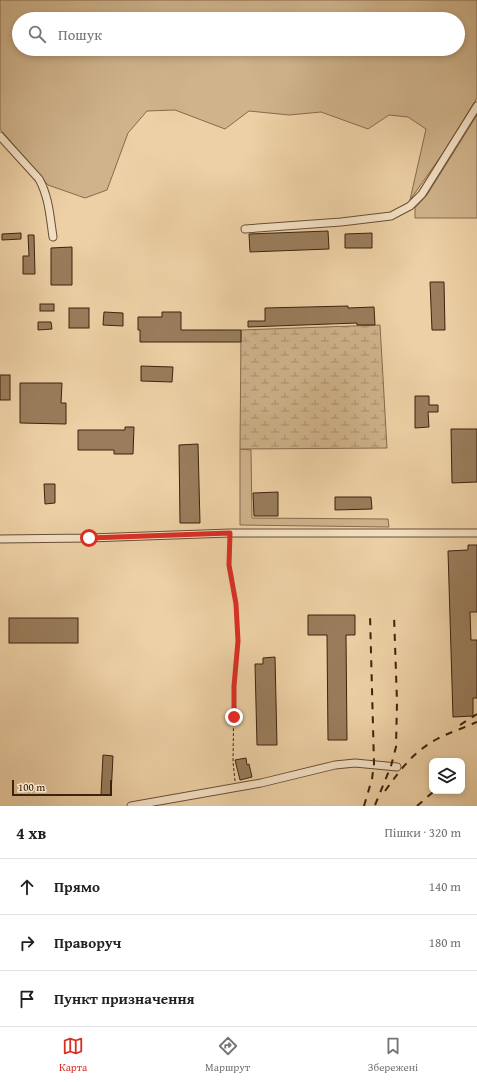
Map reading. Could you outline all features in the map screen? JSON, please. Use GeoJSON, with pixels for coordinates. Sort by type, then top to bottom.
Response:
{"type":"FeatureCollection","features":[{"type":"Feature","properties":{"kind":"street"},"geometry":{"type":"LineString","coordinates":[[245,229],[342,222],[391,216],[410,206],[422,194],[477,106]]}},
{"type":"Feature","properties":{"kind":"street"},"geometry":{"type":"LineString","coordinates":[[0,136],[39,179],[44,188],[47,197],[53,237]]}},
{"type":"Feature","properties":{"kind":"street"},"geometry":{"type":"LineString","coordinates":[[0,540],[230,533],[477,533]]}},
{"type":"Feature","properties":{"kind":"street"},"geometry":{"type":"LineString","coordinates":[[131,806],[261,783],[335,765],[355,763],[397,767]]}},
{"type":"Feature","properties":{"kind":"path"},"geometry":{"type":"LineString","coordinates":[[230,533],[229,565],[236,604],[238,641],[234,686],[233,762],[235,788]]}},
{"type":"Feature","properties":{"kind":"green space"},"geometry":{"type":"Polygon","coordinates":[[[0,0],[477,0],[477,98],[446,149],[410,200],[426,129],[408,117],[389,115],[368,129],[321,112],[289,115],[249,111],[225,129],[175,110],[147,111],[128,133],[107,190],[85,198],[48,185],[0,129],[0,0]]]}},
{"type":"Feature","properties":{"kind":"green space"},"geometry":{"type":"Polygon","coordinates":[[[477,115],[477,218],[415,218],[415,208],[427,195],[477,115]]]}},
{"type":"Feature","properties":{"kind":"green space"},"geometry":{"type":"Polygon","coordinates":[[[380,325],[387,448],[240,449],[241,330],[380,325]]]}},
{"type":"Feature","properties":{"kind":"green space"},"geometry":{"type":"Polygon","coordinates":[[[240,449],[251,450],[252,518],[388,519],[389,527],[240,525],[240,449]]]}},
{"type":"Feature","properties":{"kind":"building"},"geometry":{"type":"Polygon","coordinates":[[[328,231],[329,249],[250,252],[249,234],[328,231]]]}},
{"type":"Feature","properties":{"kind":"building"},"geometry":{"type":"Polygon","coordinates":[[[21,233],[21,239],[2,240],[2,234],[21,233]]]}},
{"type":"Feature","properties":{"kind":"building"},"geometry":{"type":"Polygon","coordinates":[[[372,233],[372,248],[345,248],[345,234],[372,233]]]}},
{"type":"Feature","properties":{"kind":"building"},"geometry":{"type":"Polygon","coordinates":[[[28,235],[34,235],[35,274],[23,274],[23,256],[29,256],[28,235]]]}},
{"type":"Feature","properties":{"kind":"building"},"geometry":{"type":"Polygon","coordinates":[[[72,247],[72,285],[51,285],[51,248],[72,247]]]}},
{"type":"Feature","properties":{"kind":"building"},"geometry":{"type":"Polygon","coordinates":[[[430,282],[444,282],[445,330],[432,330],[430,282]]]}},
{"type":"Feature","properties":{"kind":"building"},"geometry":{"type":"Polygon","coordinates":[[[40,304],[54,304],[54,311],[40,311],[40,304]]]}},
{"type":"Feature","properties":{"kind":"building"},"geometry":{"type":"Polygon","coordinates":[[[348,306],[348,308],[374,307],[375,325],[357,325],[357,323],[248,327],[248,321],[265,321],[265,308],[348,306]]]}},
{"type":"Feature","properties":{"kind":"building"},"geometry":{"type":"Polygon","coordinates":[[[69,308],[89,308],[89,328],[69,328],[69,308]]]}},
{"type":"Feature","properties":{"kind":"building"},"geometry":{"type":"Polygon","coordinates":[[[104,312],[123,313],[123,326],[103,325],[104,312]]]}},
{"type":"Feature","properties":{"kind":"building"},"geometry":{"type":"Polygon","coordinates":[[[162,312],[181,312],[181,330],[241,330],[241,342],[140,342],[138,317],[162,317],[162,312]]]}},
{"type":"Feature","properties":{"kind":"building"},"geometry":{"type":"Polygon","coordinates":[[[38,322],[51,322],[52,329],[38,330],[38,322]]]}},
{"type":"Feature","properties":{"kind":"building"},"geometry":{"type":"Polygon","coordinates":[[[141,366],[173,367],[172,382],[141,381],[141,366]]]}},
{"type":"Feature","properties":{"kind":"building"},"geometry":{"type":"Polygon","coordinates":[[[0,375],[10,375],[10,400],[0,400],[0,375]]]}},
{"type":"Feature","properties":{"kind":"building"},"geometry":{"type":"Polygon","coordinates":[[[20,383],[62,383],[61,403],[66,403],[66,424],[20,423],[20,383]]]}},
{"type":"Feature","properties":{"kind":"building"},"geometry":{"type":"Polygon","coordinates":[[[415,396],[429,396],[429,405],[438,405],[438,412],[428,412],[429,427],[415,428],[415,396]]]}},
{"type":"Feature","properties":{"kind":"building"},"geometry":{"type":"Polygon","coordinates":[[[125,427],[134,427],[133,454],[114,454],[114,450],[78,450],[78,430],[125,430],[125,427]]]}},
{"type":"Feature","properties":{"kind":"building"},"geometry":{"type":"Polygon","coordinates":[[[451,429],[477,429],[477,482],[452,483],[451,429]]]}},
{"type":"Feature","properties":{"kind":"building"},"geometry":{"type":"Polygon","coordinates":[[[198,444],[200,523],[180,523],[179,445],[198,444]]]}},
{"type":"Feature","properties":{"kind":"building"},"geometry":{"type":"Polygon","coordinates":[[[44,484],[55,484],[55,503],[45,504],[44,484]]]}},
{"type":"Feature","properties":{"kind":"building"},"geometry":{"type":"Polygon","coordinates":[[[278,492],[278,516],[254,516],[253,493],[278,492]]]}},
{"type":"Feature","properties":{"kind":"building"},"geometry":{"type":"Polygon","coordinates":[[[335,497],[371,497],[372,509],[335,510],[335,497]]]}},
{"type":"Feature","properties":{"kind":"building"},"geometry":{"type":"Polygon","coordinates":[[[468,545],[477,545],[477,612],[470,612],[471,640],[477,640],[477,698],[473,698],[473,716],[453,717],[448,551],[468,550],[468,545]]]}},
{"type":"Feature","properties":{"kind":"building"},"geometry":{"type":"Polygon","coordinates":[[[308,615],[355,615],[355,635],[346,635],[347,740],[328,740],[327,635],[308,635],[308,615]]]}},
{"type":"Feature","properties":{"kind":"building"},"geometry":{"type":"Polygon","coordinates":[[[9,618],[78,618],[78,643],[9,643],[9,618]]]}},
{"type":"Feature","properties":{"kind":"building"},"geometry":{"type":"Polygon","coordinates":[[[275,657],[277,745],[257,745],[255,664],[263,664],[263,658],[275,657]]]}},
{"type":"Feature","properties":{"kind":"building"},"geometry":{"type":"Polygon","coordinates":[[[103,755],[113,756],[111,795],[101,795],[103,755]]]}},
{"type":"Feature","properties":{"kind":"building"},"geometry":{"type":"Polygon","coordinates":[[[246,758],[252,777],[240,780],[235,760],[246,758]]]}},
{"type":"Feature","properties":{"kind":"railway"},"geometry":{"type":"LineString","coordinates":[[364,806],[372,779],[374,764],[370,615]]}},
{"type":"Feature","properties":{"kind":"railway"},"geometry":{"type":"LineString","coordinates":[[375,805],[391,766],[396,747],[397,702],[394,615]]}},
{"type":"Feature","properties":{"kind":"railway"},"geometry":{"type":"LineString","coordinates":[[460,725],[477,714]]}},
{"type":"Feature","properties":{"kind":"railway"},"geometry":{"type":"LineString","coordinates":[[385,791],[402,769],[428,744],[477,722]]}},
{"type":"Feature","properties":{"kind":"railway"},"geometry":{"type":"LineString","coordinates":[[417,806],[431,794]]}},
{"type":"Feature","properties":{"kind":"route"},"geometry":{"type":"LineString","coordinates":[[89,538],[230,533],[229,565],[236,604],[238,641],[234,686],[234,717]]}}]}
